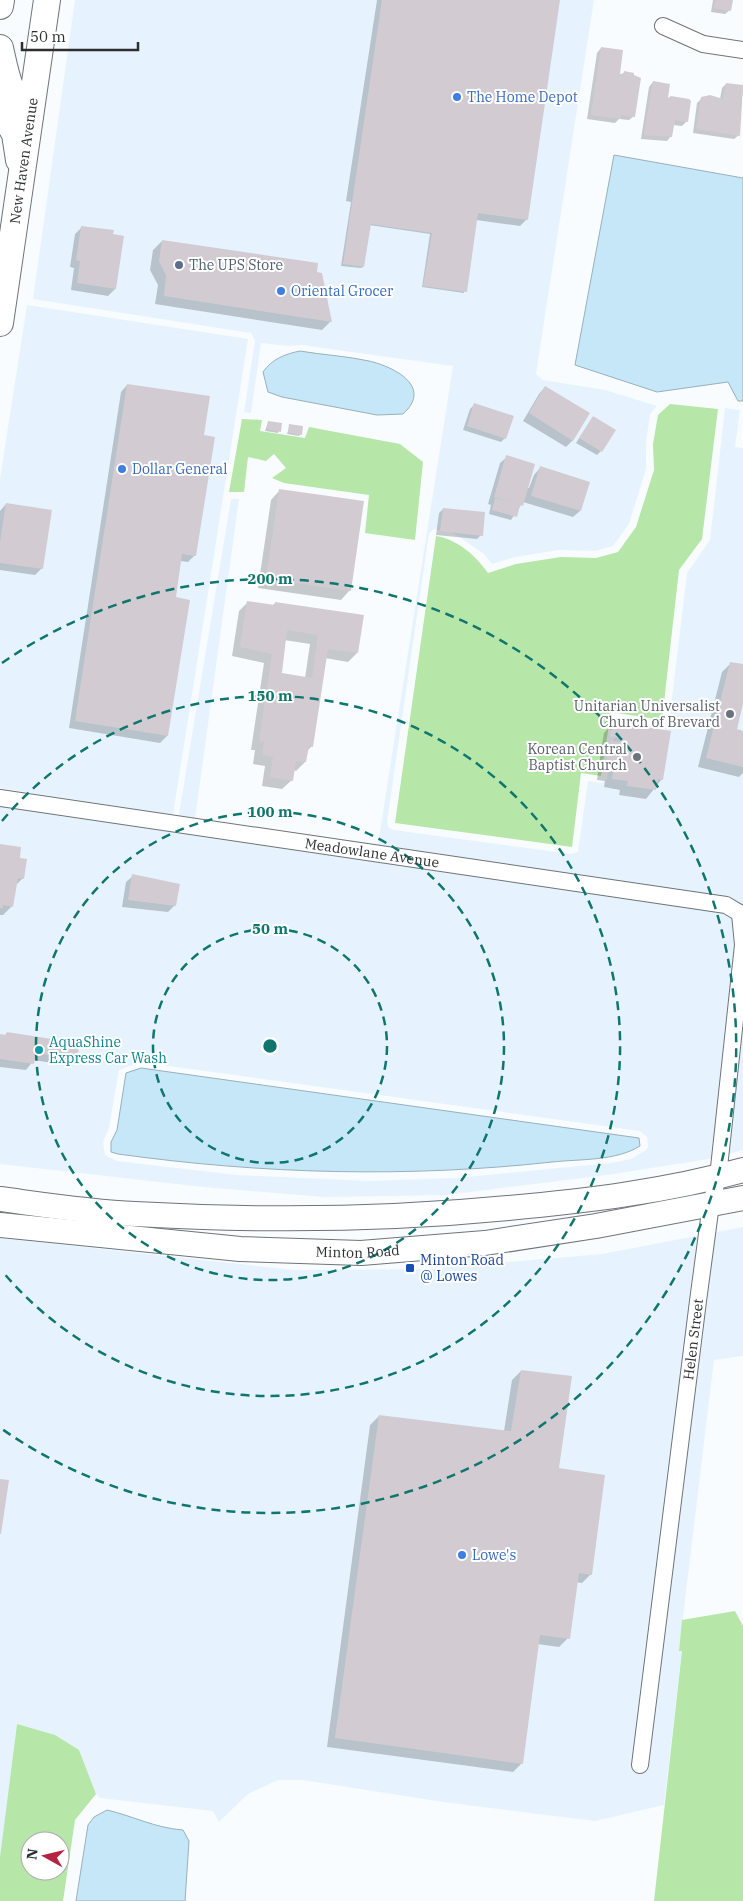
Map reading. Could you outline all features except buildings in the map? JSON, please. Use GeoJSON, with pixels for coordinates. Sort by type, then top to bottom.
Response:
{"type":"FeatureCollection","features":[{"type":"Feature","properties":{"kind":"main road"},"geometry":{"type":"LineString","coordinates":[[0,6],[1,0]]}},
{"type":"Feature","properties":{"kind":"main road","name":"New Haven Avenue"},"geometry":{"type":"LineString","coordinates":[[0,323],[47,0]]}},
{"type":"Feature","properties":{"kind":"main road"},"geometry":{"type":"LineString","coordinates":[[0,48],[8,86],[17,102],[30,116]]}},
{"type":"Feature","properties":{"kind":"main road"},"geometry":{"type":"LineString","coordinates":[[0,108],[15,134],[22,175]]}},
{"type":"Feature","properties":{"kind":"main road"},"geometry":{"type":"LineString","coordinates":[[0,1199],[134,1214],[294,1219],[392,1217],[576,1202],[718,1177],[743,1170]]}},
{"type":"Feature","properties":{"kind":"main road","name":"Minton Road"},"geometry":{"type":"LineString","coordinates":[[0,1225],[240,1249],[361,1253],[485,1243],[596,1226],[743,1198]]}},
{"type":"Feature","properties":{"kind":"street"},"geometry":{"type":"LineString","coordinates":[[663,26],[703,44],[743,50]]}},
{"type":"Feature","properties":{"kind":"street","name":"Meadowlane Avenue"},"geometry":{"type":"LineString","coordinates":[[0,798],[726,905],[741,914]]}},
{"type":"Feature","properties":{"kind":"street","name":"Helen Street"},"geometry":{"type":"LineString","coordinates":[[640,1765],[711,1204],[718,1177],[743,945],[741,914]]}},
{"type":"Feature","properties":{"kind":"shaded area"},"geometry":{"type":"Polygon","coordinates":[[[75,0],[594,0],[536,374],[543,380],[605,390],[657,406],[650,414],[646,443],[646,469],[629,524],[613,546],[595,551],[559,550],[515,557],[492,564],[484,554],[452,532],[434,529],[429,533],[387,822],[389,828],[394,830],[571,854],[578,852],[588,781],[601,783],[607,779],[617,720],[661,727],[669,723],[687,573],[710,540],[725,408],[740,410],[735,447],[743,448],[743,1150],[709,1159],[607,1175],[445,1195],[324,1197],[203,1187],[0,1164],[0,795],[178,820],[231,499],[239,499],[195,819],[378,844],[453,366],[301,345],[289,346],[261,343],[251,413],[244,412],[255,341],[251,333],[33,299],[75,0]],[[140,1062],[119,1070],[109,1128],[103,1142],[105,1155],[117,1161],[236,1175],[369,1181],[456,1178],[611,1163],[631,1159],[646,1150],[648,1147],[647,1137],[640,1131],[140,1062]]]}},
{"type":"Feature","properties":{"kind":"shaded area"},"geometry":{"type":"Polygon","coordinates":[[[27,305],[248,339],[173,815],[0,788],[0,479],[27,305]]]}},
{"type":"Feature","properties":{"kind":"shaded area"},"geometry":{"type":"Polygon","coordinates":[[[743,1227],[743,1356],[714,1360],[679,1650],[682,1650],[664,1805],[595,1821],[443,1802],[303,1780],[278,1780],[248,1794],[219,1822],[213,1811],[100,1798],[96,1794],[79,1750],[17,1724],[0,1857],[0,1238],[294,1270],[427,1269],[602,1254],[743,1227]]]}},
{"type":"Feature","properties":{"kind":"green space"},"geometry":{"type":"Polygon","coordinates":[[[670,404],[718,409],[702,539],[679,570],[662,720],[611,712],[601,776],[581,773],[572,847],[395,823],[436,536],[451,541],[465,549],[478,560],[488,573],[516,564],[561,557],[596,558],[618,552],[636,527],[654,470],[653,444],[658,415],[670,404]]]}},
{"type":"Feature","properties":{"kind":"green space"},"geometry":{"type":"Polygon","coordinates":[[[242,419],[262,420],[260,431],[305,438],[309,427],[400,444],[423,462],[415,540],[365,533],[369,495],[284,483],[272,478],[286,468],[274,454],[266,461],[248,457],[244,492],[229,492],[242,419]]]}},
{"type":"Feature","properties":{"kind":"green space"},"geometry":{"type":"Polygon","coordinates":[[[735,1611],[743,1626],[743,1901],[654,1901],[682,1651],[679,1651],[682,1620],[735,1611]]]}},
{"type":"Feature","properties":{"kind":"green space"},"geometry":{"type":"Polygon","coordinates":[[[17,1724],[55,1735],[79,1750],[96,1794],[75,1820],[70,1854],[70,1831],[20,1831],[20,1881],[66,1881],[63,1901],[0,1901],[0,1857],[17,1724]]]}},
{"type":"Feature","properties":{"kind":"water"},"geometry":{"type":"Polygon","coordinates":[[[614,155],[743,178],[743,401],[738,401],[728,382],[657,392],[575,365],[614,155]]]}},
{"type":"Feature","properties":{"kind":"water"},"geometry":{"type":"Polygon","coordinates":[[[300,351],[361,359],[390,368],[399,373],[412,387],[414,395],[411,404],[403,414],[377,415],[282,397],[268,392],[263,372],[279,358],[300,351]]]}},
{"type":"Feature","properties":{"kind":"water"},"geometry":{"type":"Polygon","coordinates":[[[141,1068],[639,1138],[640,1146],[631,1151],[609,1157],[498,1167],[389,1172],[280,1170],[172,1161],[111,1152],[111,1142],[117,1130],[126,1073],[141,1068]]]}},
{"type":"Feature","properties":{"kind":"water"},"geometry":{"type":"Polygon","coordinates":[[[107,1810],[163,1827],[183,1830],[189,1841],[185,1901],[76,1901],[88,1825],[94,1817],[107,1810]]]}},
{"type":"Feature","properties":{"kind":"place","name":"The Home Depot"},"geometry":{"type":"Point","coordinates":[457,97]}},
{"type":"Feature","properties":{"kind":"place","name":"The UPS Store"},"geometry":{"type":"Point","coordinates":[179,265]}},
{"type":"Feature","properties":{"kind":"place","name":"Oriental Grocer"},"geometry":{"type":"Point","coordinates":[281,291]}},
{"type":"Feature","properties":{"kind":"place","name":"Dollar General"},"geometry":{"type":"Point","coordinates":[122,469]}},
{"type":"Feature","properties":{"kind":"place","name":"Unitarian Universalist Church of Brevard"},"geometry":{"type":"Point","coordinates":[730,714]}},
{"type":"Feature","properties":{"kind":"place","name":"Korean Central Baptist Church"},"geometry":{"type":"Point","coordinates":[637,757]}},
{"type":"Feature","properties":{"kind":"place","name":"AquaShine Express Car Wash"},"geometry":{"type":"Point","coordinates":[39,1050]}},
{"type":"Feature","properties":{"kind":"place","name":"Minton Road @ Lowes"},"geometry":{"type":"Point","coordinates":[410,1268]}},
{"type":"Feature","properties":{"kind":"place","name":"Lowe's"},"geometry":{"type":"Point","coordinates":[462,1555]}}]}
